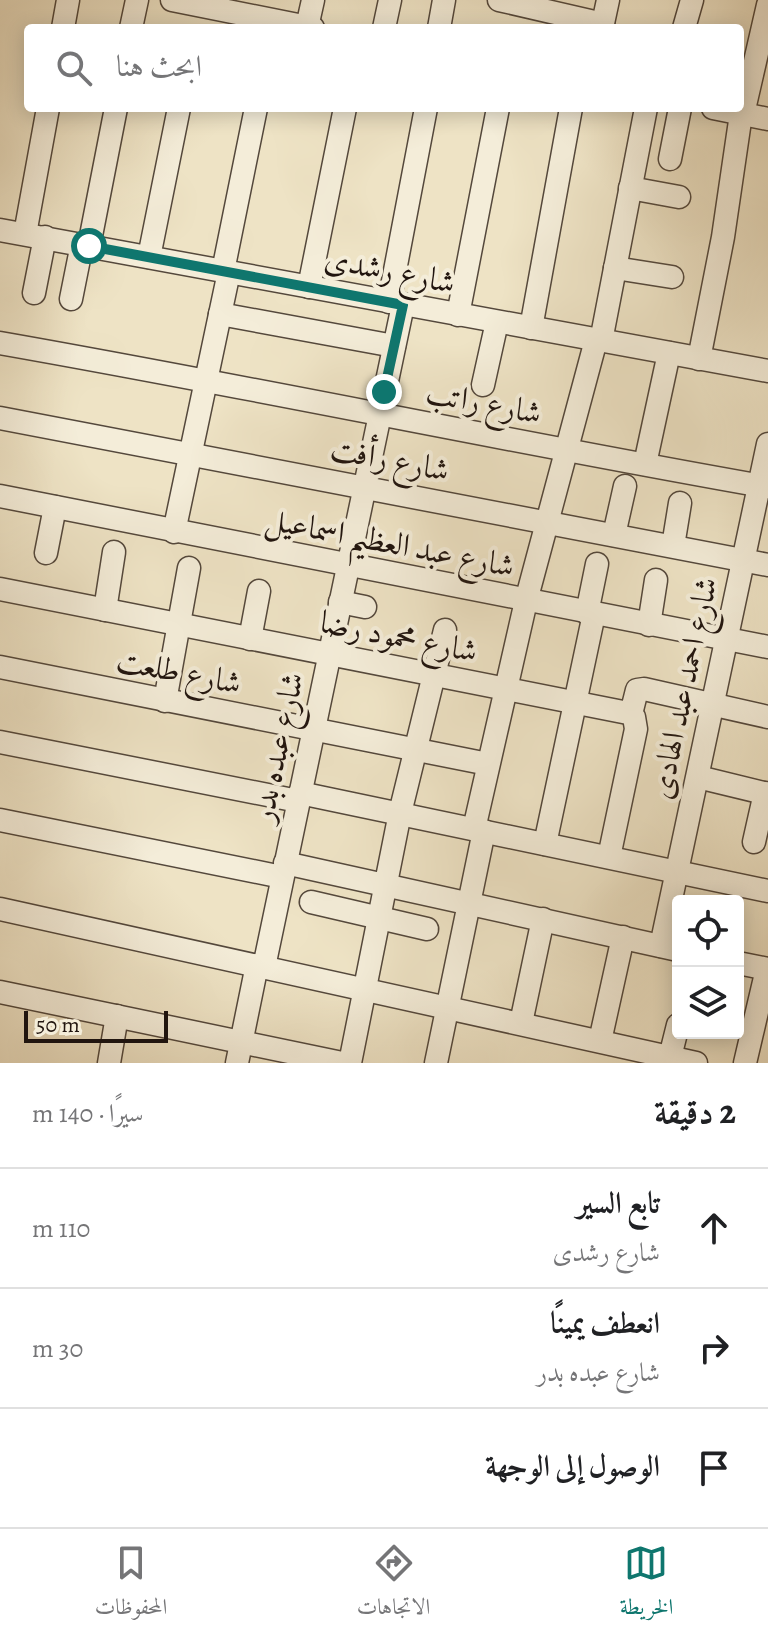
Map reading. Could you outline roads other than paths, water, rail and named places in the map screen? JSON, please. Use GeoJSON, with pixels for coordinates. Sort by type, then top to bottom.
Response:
{"type":"FeatureCollection","features":[{"type":"Feature","properties":{"kind":"street"},"geometry":{"type":"LineString","coordinates":[[64,24],[68,0]]}},
{"type":"Feature","properties":{"kind":"street"},"geometry":{"type":"LineString","coordinates":[[132,24],[137,0]]}},
{"type":"Feature","properties":{"kind":"street"},"geometry":{"type":"LineString","coordinates":[[172,0],[200,6],[241,7],[273,24]]}},
{"type":"Feature","properties":{"kind":"street"},"geometry":{"type":"LineString","coordinates":[[310,24],[313,0]]}},
{"type":"Feature","properties":{"kind":"street"},"geometry":{"type":"LineString","coordinates":[[385,24],[390,0]]}},
{"type":"Feature","properties":{"kind":"street"},"geometry":{"type":"LineString","coordinates":[[440,24],[444,0]]}},
{"type":"Feature","properties":{"kind":"street"},"geometry":{"type":"LineString","coordinates":[[499,0],[594,24]]}},
{"type":"Feature","properties":{"kind":"street"},"geometry":{"type":"LineString","coordinates":[[602,24],[608,0]]}},
{"type":"Feature","properties":{"kind":"street"},"geometry":{"type":"LineString","coordinates":[[685,24],[692,0]]}},
{"type":"Feature","properties":{"kind":"street"},"geometry":{"type":"LineString","coordinates":[[744,108],[764,45],[768,5]]}},
{"type":"Feature","properties":{"kind":"street"},"geometry":{"type":"LineString","coordinates":[[197,24],[200,6]]}},
{"type":"Feature","properties":{"kind":"street"},"geometry":{"type":"LineString","coordinates":[[34,293],[35,236],[48,112]]}},
{"type":"Feature","properties":{"kind":"street"},"geometry":{"type":"LineString","coordinates":[[71,299],[115,112]]}},
{"type":"Feature","properties":{"kind":"street"},"geometry":{"type":"LineString","coordinates":[[149,257],[178,112]]}},
{"type":"Feature","properties":{"kind":"street"},"geometry":{"type":"LineString","coordinates":[[174,532],[220,314],[255,112]]}},
{"type":"Feature","properties":{"kind":"street"},"geometry":{"type":"LineString","coordinates":[[309,287],[344,112]]}},
{"type":"Feature","properties":{"kind":"street","name":"شارع عبده بدر"},"geometry":{"type":"LineString","coordinates":[[240,1052],[284,870],[394,346],[396,304],[425,112]]}},
{"type":"Feature","properties":{"kind":"street"},"geometry":{"type":"LineString","coordinates":[[458,315],[497,112]]}},
{"type":"Feature","properties":{"kind":"street"},"geometry":{"type":"LineString","coordinates":[[531,328],[570,112]]}},
{"type":"Feature","properties":{"kind":"street"},"geometry":{"type":"LineString","coordinates":[[436,1063],[469,903],[488,764],[546,522],[599,341],[645,112]]}},
{"type":"Feature","properties":{"kind":"street"},"geometry":{"type":"LineString","coordinates":[[670,159],[679,112]]}},
{"type":"Feature","properties":{"kind":"street"},"geometry":{"type":"LineString","coordinates":[[732,112],[768,119]]}},
{"type":"Feature","properties":{"kind":"street"},"geometry":{"type":"LineString","coordinates":[[699,359],[723,237],[742,114]]}},
{"type":"Feature","properties":{"kind":"street"},"geometry":{"type":"LineString","coordinates":[[630,188],[679,197]]}},
{"type":"Feature","properties":{"kind":"street","name":"شارع رشدى"},"geometry":{"type":"LineString","coordinates":[[0,230],[768,371]]}},
{"type":"Feature","properties":{"kind":"street"},"geometry":{"type":"LineString","coordinates":[[615,268],[672,277]]}},
{"type":"Feature","properties":{"kind":"street"},"geometry":{"type":"LineString","coordinates":[[220,314],[394,346]]}},
{"type":"Feature","properties":{"kind":"street"},"geometry":{"type":"LineString","coordinates":[[483,385],[497,322]]}},
{"type":"Feature","properties":{"kind":"street","name":"شارع راتب"},"geometry":{"type":"LineString","coordinates":[[0,343],[764,486]]}},
{"type":"Feature","properties":{"kind":"street"},"geometry":{"type":"LineString","coordinates":[[645,464],[669,353]]}},
{"type":"Feature","properties":{"kind":"street","name":"شارع رأفت"},"geometry":{"type":"LineString","coordinates":[[0,418],[768,565]]}},
{"type":"Feature","properties":{"kind":"street","name":"شارع احمد عبد الهادى"},"geometry":{"type":"LineString","coordinates":[[670,948],[677,872],[743,560],[764,486],[768,444]]}},
{"type":"Feature","properties":{"kind":"street"},"geometry":{"type":"LineString","coordinates":[[614,535],[625,486]]}},
{"type":"Feature","properties":{"kind":"street","name":"شارع عبد العظيم اسماعيل"},"geometry":{"type":"LineString","coordinates":[[0,496],[768,647]]}},
{"type":"Feature","properties":{"kind":"street"},"geometry":{"type":"LineString","coordinates":[[673,546],[680,503]]}},
{"type":"Feature","properties":{"kind":"street"},"geometry":{"type":"LineString","coordinates":[[46,553],[55,507]]}},
{"type":"Feature","properties":{"kind":"street"},"geometry":{"type":"LineString","coordinates":[[105,610],[114,552]]}},
{"type":"Feature","properties":{"kind":"street"},"geometry":{"type":"LineString","coordinates":[[545,844],[576,703],[597,564]]}},
{"type":"Feature","properties":{"kind":"street"},"geometry":{"type":"LineString","coordinates":[[165,701],[189,568]]}},
{"type":"Feature","properties":{"kind":"street"},"geometry":{"type":"LineString","coordinates":[[649,625],[656,580]]}},
{"type":"Feature","properties":{"kind":"street","name":"شارع محمود رضا"},"geometry":{"type":"LineString","coordinates":[[0,589],[630,712]]}},
{"type":"Feature","properties":{"kind":"street"},"geometry":{"type":"LineString","coordinates":[[250,639],[259,591]]}},
{"type":"Feature","properties":{"kind":"street"},"geometry":{"type":"LineString","coordinates":[[340,602],[365,607]]}},
{"type":"Feature","properties":{"kind":"street"},"geometry":{"type":"LineString","coordinates":[[350,1063],[400,813],[445,630]]}},
{"type":"Feature","properties":{"kind":"street","name":"شارع طلعت"},"geometry":{"type":"LineString","coordinates":[[0,667],[488,764]]}},
{"type":"Feature","properties":{"kind":"street"},"geometry":{"type":"LineString","coordinates":[[609,857],[636,729],[630,712],[635,693],[640,689],[768,717]]}},
{"type":"Feature","properties":{"kind":"street"},"geometry":{"type":"LineString","coordinates":[[0,742],[400,813],[768,891]]}},
{"type":"Feature","properties":{"kind":"street"},"geometry":{"type":"LineString","coordinates":[[698,777],[766,793],[754,842]]}},
{"type":"Feature","properties":{"kind":"street"},"geometry":{"type":"LineString","coordinates":[[0,820],[284,870],[385,884],[670,948]]}},
{"type":"Feature","properties":{"kind":"street"},"geometry":{"type":"LineString","coordinates":[[311,902],[427,929]]}},
{"type":"Feature","properties":{"kind":"street"},"geometry":{"type":"LineString","coordinates":[[0,909],[696,1063]]}},
{"type":"Feature","properties":{"kind":"street"},"geometry":{"type":"LineString","coordinates":[[521,1023],[543,919]]}},
{"type":"Feature","properties":{"kind":"street"},"geometry":{"type":"LineString","coordinates":[[600,1041],[623,937]]}},
{"type":"Feature","properties":{"kind":"street"},"geometry":{"type":"LineString","coordinates":[[744,964],[768,969],[745,1063]]}},
{"type":"Feature","properties":{"kind":"street"},"geometry":{"type":"LineString","coordinates":[[0,992],[117,1016],[240,1052],[342,1063]]}},
{"type":"Feature","properties":{"kind":"street"},"geometry":{"type":"LineString","coordinates":[[109,1063],[117,1016]]}},
{"type":"Feature","properties":{"kind":"street"},"geometry":{"type":"LineString","coordinates":[[670,1057],[674,1039]]}}]}
